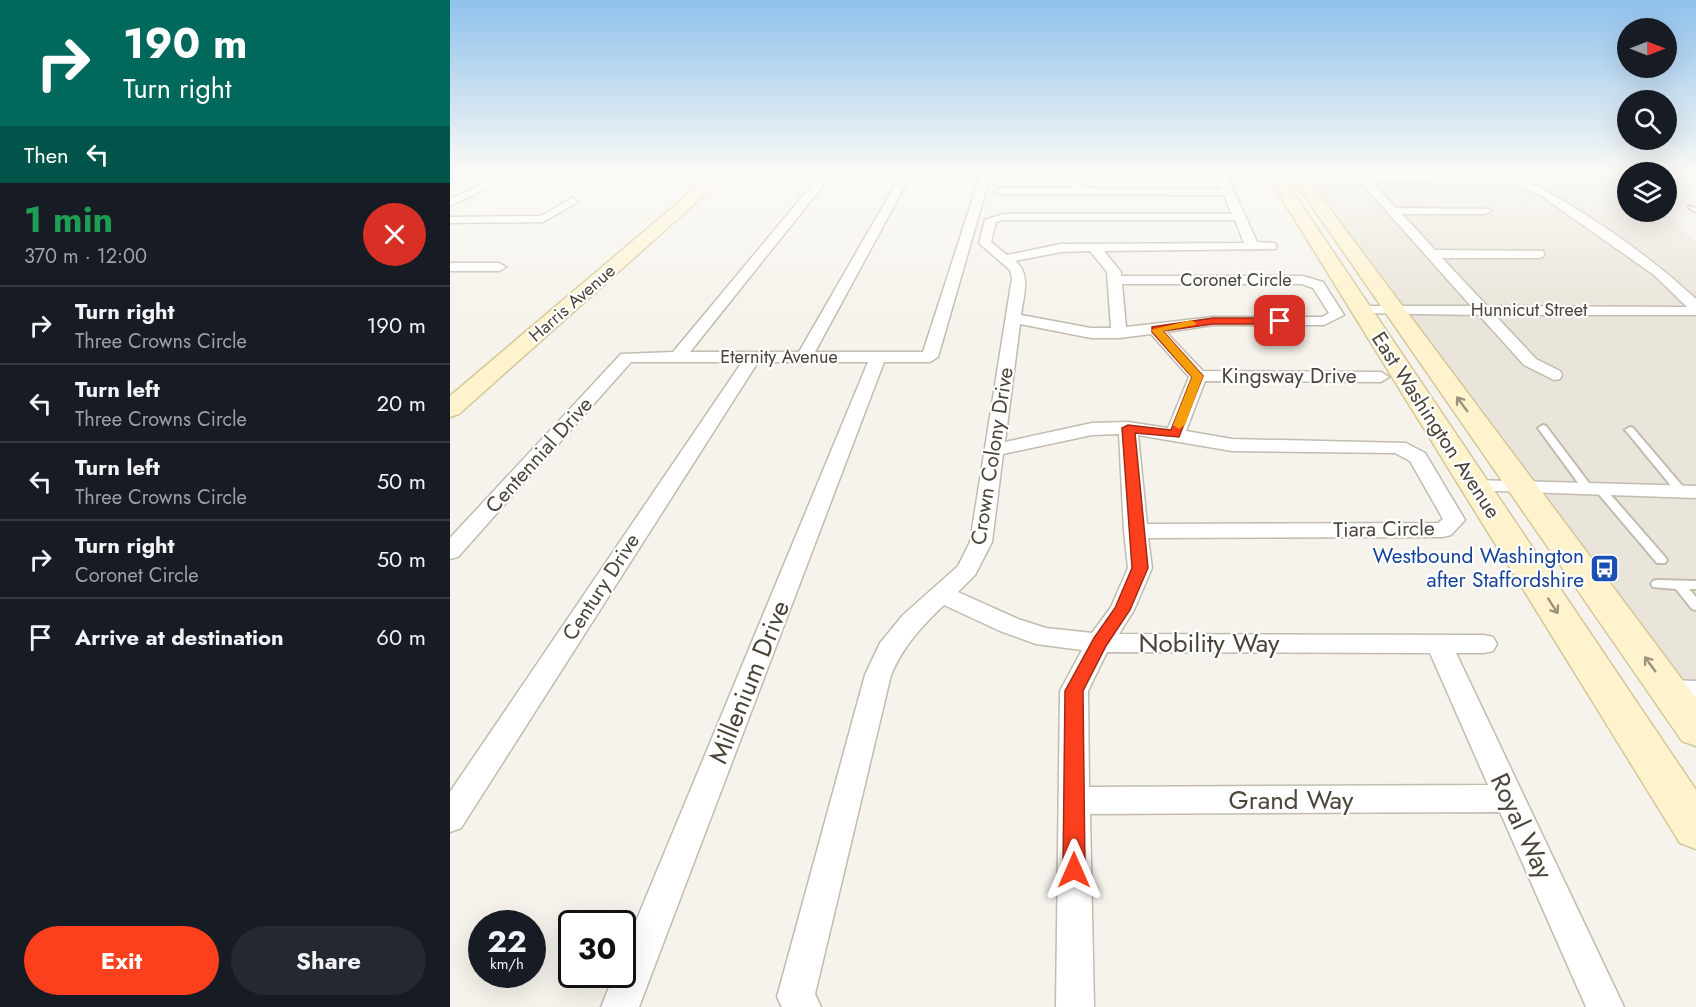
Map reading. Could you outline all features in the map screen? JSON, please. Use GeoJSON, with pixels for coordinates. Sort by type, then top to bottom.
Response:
{"type":"FeatureCollection","features":[{"type":"Feature","properties":{"kind":"main road","name":"Harris Avenue"},"geometry":{"type":"LineString","coordinates":[[450,409],[668,220]]}},
{"type":"Feature","properties":{"kind":"main road","name":"East Washington Avenue"},"geometry":{"type":"LineString","coordinates":[[1305,220],[1379,310],[1393,377],[1435,401],[1500,487],[1669,691],[1696,729]]}},
{"type":"Feature","properties":{"kind":"main road","name":"East Washington Avenue"},"geometry":{"type":"LineString","coordinates":[[1322,220],[1379,310],[1500,487],[1620,711],[1696,828]]}},
{"type":"Feature","properties":{"kind":"main road"},"geometry":{"type":"LineString","coordinates":[[1620,711],[1696,793]]}},
{"type":"Feature","properties":{"kind":"street"},"geometry":{"type":"LineString","coordinates":[[678,357],[790,220]]}},
{"type":"Feature","properties":{"kind":"street"},"geometry":{"type":"LineString","coordinates":[[804,357],[881,220]]}},
{"type":"Feature","properties":{"kind":"street","name":"Eternity Avenue"},"geometry":{"type":"LineString","coordinates":[[627,357],[930,357],[972,220]]}},
{"type":"Feature","properties":{"kind":"street","name":"Crown Colony Drive"},"geometry":{"type":"LineString","coordinates":[[799,1002],[878,675],[889,650],[912,621],[967,570],[981,542],[1019,278],[1016,268],[985,243],[991,220]]}},
{"type":"Feature","properties":{"kind":"street"},"geometry":{"type":"LineString","coordinates":[[1239,220],[1252,246]]}},
{"type":"Feature","properties":{"kind":"street"},"geometry":{"type":"LineString","coordinates":[[1399,220],[1530,362],[1554,375]]}},
{"type":"Feature","properties":{"kind":"street"},"geometry":{"type":"LineString","coordinates":[[1583,220],[1659,272],[1696,309]]}},
{"type":"Feature","properties":{"kind":"street"},"geometry":{"type":"LineString","coordinates":[[1005,259],[1062,248],[1271,246]]}},
{"type":"Feature","properties":{"kind":"street"},"geometry":{"type":"LineString","coordinates":[[1092,247],[1105,259],[1114,272],[1119,333]]}},
{"type":"Feature","properties":{"kind":"street"},"geometry":{"type":"LineString","coordinates":[[1430,254],[1538,254]]}},
{"type":"Feature","properties":{"kind":"street"},"geometry":{"type":"LineString","coordinates":[[450,267],[499,267]]}},
{"type":"Feature","properties":{"kind":"street","name":"Coronet Circle"},"geometry":{"type":"LineString","coordinates":[[1115,280],[1303,280],[1318,285],[1337,315],[1324,321],[1213,321],[1156,330]]}},
{"type":"Feature","properties":{"kind":"street","name":"Hunnicut Street"},"geometry":{"type":"LineString","coordinates":[[1379,310],[1696,309]]}},
{"type":"Feature","properties":{"kind":"street"},"geometry":{"type":"LineString","coordinates":[[995,450],[1092,429],[1128,428],[1175,435],[1198,376],[1156,330],[1091,333],[1013,318]]}},
{"type":"Feature","properties":{"kind":"street","name":"Centennial Drive"},"geometry":{"type":"LineString","coordinates":[[450,552],[627,357]]}},
{"type":"Feature","properties":{"kind":"street","name":"Century Drive"},"geometry":{"type":"LineString","coordinates":[[450,818],[753,357]]}},
{"type":"Feature","properties":{"kind":"street","name":"Millenium Drive"},"geometry":{"type":"LineString","coordinates":[[620,1007],[878,357]]}},
{"type":"Feature","properties":{"kind":"street","name":"Kingsway Drive"},"geometry":{"type":"LineString","coordinates":[[1198,376],[1393,377]]}},
{"type":"Feature","properties":{"kind":"street"},"geometry":{"type":"LineString","coordinates":[[1075,1007],[1074,691],[1100,643],[1122,610],[1140,568],[1128,428]]}},
{"type":"Feature","properties":{"kind":"street","name":"Tiara Circle"},"geometry":{"type":"LineString","coordinates":[[1136,531],[1443,530],[1454,520],[1418,457],[1399,447],[1232,446],[1175,435]]}},
{"type":"Feature","properties":{"kind":"street"},"geometry":{"type":"LineString","coordinates":[[1500,487],[1689,491]]}},
{"type":"Feature","properties":{"kind":"street","name":"Nobility Way"},"geometry":{"type":"LineString","coordinates":[[942,594],[1009,626],[1045,637],[1100,643],[1484,644]]}},
{"type":"Feature","properties":{"kind":"street","name":"Royal Way"},"geometry":{"type":"LineString","coordinates":[[1439,644],[1605,1007]]}},
{"type":"Feature","properties":{"kind":"street"},"geometry":{"type":"LineString","coordinates":[[1669,691],[1696,692]]}},
{"type":"Feature","properties":{"kind":"street","name":"Grand Way"},"geometry":{"type":"LineString","coordinates":[[1073,801],[1509,798]]}},
{"type":"Feature","properties":{"kind":"lane"},"geometry":{"type":"LineString","coordinates":[[1543,428],[1594,489],[1661,560]]}},
{"type":"Feature","properties":{"kind":"lane"},"geometry":{"type":"LineString","coordinates":[[1630,430],[1689,491]]}},
{"type":"Feature","properties":{"kind":"lane"},"geometry":{"type":"LineString","coordinates":[[1657,584],[1696,585]]}},
{"type":"Feature","properties":{"kind":"lane"},"geometry":{"type":"LineString","coordinates":[[1679,584],[1696,606]]}},
{"type":"Feature","properties":{"kind":"shaded area"},"geometry":{"type":"Polygon","coordinates":[[[1340,220],[1675,222],[1696,243],[1696,698],[1340,220]]]}},
{"type":"Feature","properties":{"kind":"slow traffic"},"geometry":{"type":"LineString","coordinates":[[1179,425],[1198,376],[1156,330],[1191,323]]}},
{"type":"Feature","properties":{"kind":"place","name":"Westbound Washington after Staffordshire"},"geometry":{"type":"Point","coordinates":[1605,568]}},
{"type":"Feature","properties":{"kind":"route"},"geometry":{"type":"LineString","coordinates":[[1074,870],[1074,691],[1100,643],[1122,610],[1140,568],[1128,428],[1175,435],[1198,376],[1156,330],[1213,321],[1280,321]]}}]}
